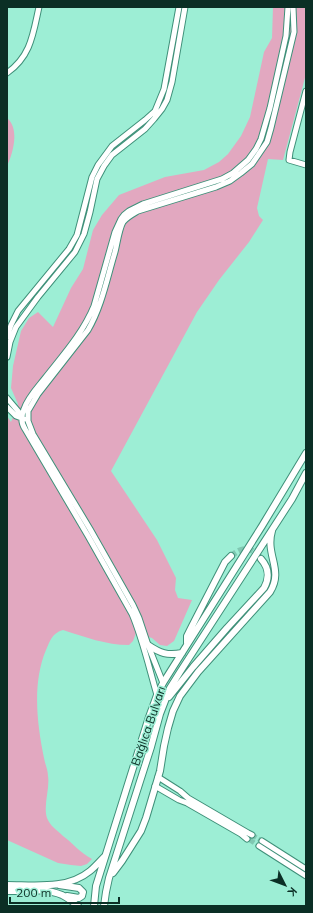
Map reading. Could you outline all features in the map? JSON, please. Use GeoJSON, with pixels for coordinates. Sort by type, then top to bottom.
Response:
{"type":"FeatureCollection","features":[{"type":"Feature","properties":{"kind":"main road","name":"Bağlıca Bulvarı"},"geometry":{"type":"LineString","coordinates":[[7,885],[55,885],[77,879],[89,872],[106,855],[149,717],[162,683],[262,526],[306,453]]}},
{"type":"Feature","properties":{"kind":"main road","name":"Bağlıca Bulvarı"},"geometry":{"type":"LineString","coordinates":[[104,906],[110,878],[164,703],[170,688],[292,499],[306,472]]}},
{"type":"Feature","properties":{"kind":"main road"},"geometry":{"type":"LineString","coordinates":[[110,878],[122,862],[141,831],[146,818],[160,771],[169,724],[180,696],[198,672],[272,588],[276,570],[270,543],[274,525]]}},
{"type":"Feature","properties":{"kind":"main road"},"geometry":{"type":"LineString","coordinates":[[187,644],[192,626],[225,562],[231,556]]}},
{"type":"Feature","properties":{"kind":"main road"},"geometry":{"type":"LineString","coordinates":[[164,703],[193,667],[264,588],[268,582],[268,576],[261,559]]}},
{"type":"Feature","properties":{"kind":"main road"},"geometry":{"type":"LineString","coordinates":[[148,645],[164,654],[175,654],[182,652]]}},
{"type":"Feature","properties":{"kind":"main road"},"geometry":{"type":"LineString","coordinates":[[188,684],[193,667]]}},
{"type":"Feature","properties":{"kind":"main road"},"geometry":{"type":"LineString","coordinates":[[94,906],[96,886],[106,855]]}},
{"type":"Feature","properties":{"kind":"main road"},"geometry":{"type":"LineString","coordinates":[[7,891],[46,891],[78,898],[81,898],[83,893],[79,888],[55,885]]}},
{"type":"Feature","properties":{"kind":"main road"},"geometry":{"type":"LineString","coordinates":[[61,895],[78,906]]}},
{"type":"Feature","properties":{"kind":"street"},"geometry":{"type":"LineString","coordinates":[[7,73],[13,69],[27,51],[39,7]]}},
{"type":"Feature","properties":{"kind":"street"},"geometry":{"type":"LineString","coordinates":[[7,337],[18,311],[69,249],[77,235],[92,177],[98,165],[112,146],[155,111],[164,89],[179,7]]}},
{"type":"Feature","properties":{"kind":"street"},"geometry":{"type":"LineString","coordinates":[[7,357],[10,342],[16,327],[38,297],[75,252],[84,234],[97,179],[104,166],[112,155],[145,129],[162,109],[167,100],[172,82],[185,7]]}},
{"type":"Feature","properties":{"kind":"street"},"geometry":{"type":"LineString","coordinates":[[157,695],[137,625],[132,614],[25,430],[22,418],[24,408],[33,393],[90,317],[115,232],[124,215],[143,204],[222,179],[242,166],[256,149],[261,139],[270,108],[281,60],[287,28],[288,7]]}},
{"type":"Feature","properties":{"kind":"street"},"geometry":{"type":"LineString","coordinates":[[162,683],[133,605],[90,529],[33,434],[28,421],[28,411],[38,394],[94,321],[103,296],[123,222],[129,216],[138,211],[216,187],[230,181],[252,164],[267,142],[294,32],[293,7]]}},
{"type":"Feature","properties":{"kind":"street"},"geometry":{"type":"LineString","coordinates":[[306,91],[289,160],[306,165]]}},
{"type":"Feature","properties":{"kind":"street"},"geometry":{"type":"LineString","coordinates":[[7,398],[22,418]]}},
{"type":"Feature","properties":{"kind":"street"},"geometry":{"type":"LineString","coordinates":[[7,407],[16,416],[28,421]]}},
{"type":"Feature","properties":{"kind":"street"},"geometry":{"type":"LineString","coordinates":[[158,777],[180,792],[187,800],[216,817],[252,834]]}},
{"type":"Feature","properties":{"kind":"street"},"geometry":{"type":"LineString","coordinates":[[155,786],[179,800],[184,805],[216,817]]}},
{"type":"Feature","properties":{"kind":"street"},"geometry":{"type":"LineString","coordinates":[[180,792],[185,792],[248,840]]}},
{"type":"Feature","properties":{"kind":"street"},"geometry":{"type":"LineString","coordinates":[[179,800],[187,800]]}},
{"type":"Feature","properties":{"kind":"street"},"geometry":{"type":"LineString","coordinates":[[262,841],[306,868]]}},
{"type":"Feature","properties":{"kind":"street"},"geometry":{"type":"LineString","coordinates":[[259,846],[306,876]]}},
{"type":"Feature","properties":{"kind":"shaded area"},"geometry":{"type":"Polygon","coordinates":[[[273,7],[306,7],[306,74],[283,160],[268,159],[257,208],[259,216],[263,220],[249,242],[219,280],[197,312],[111,471],[157,540],[176,578],[175,590],[178,598],[192,600],[174,641],[167,646],[160,645],[152,638],[136,633],[133,641],[129,645],[104,642],[63,630],[56,633],[50,641],[42,663],[37,690],[39,731],[48,774],[46,813],[48,821],[54,828],[80,851],[92,859],[87,864],[81,866],[58,863],[7,840],[7,416],[11,422],[18,404],[11,388],[13,366],[21,331],[29,318],[38,312],[53,327],[71,288],[83,269],[93,230],[102,215],[119,195],[165,177],[204,170],[219,162],[228,154],[241,136],[250,117],[264,52],[272,38],[273,7]]]}},
{"type":"Feature","properties":{"kind":"shaded area"},"geometry":{"type":"Polygon","coordinates":[[[7,118],[13,128],[14,141],[7,166],[7,118]]]}},
{"type":"Feature","properties":{"kind":"tunnel"},"geometry":{"type":"LineString","coordinates":[[231,556],[242,549],[249,549],[260,557]]}},
{"type":"Feature","properties":{"kind":"tunnel"},"geometry":{"type":"LineString","coordinates":[[252,835],[262,841]]}},
{"type":"Feature","properties":{"kind":"tunnel"},"geometry":{"type":"LineString","coordinates":[[250,840],[259,846]]}}]}
